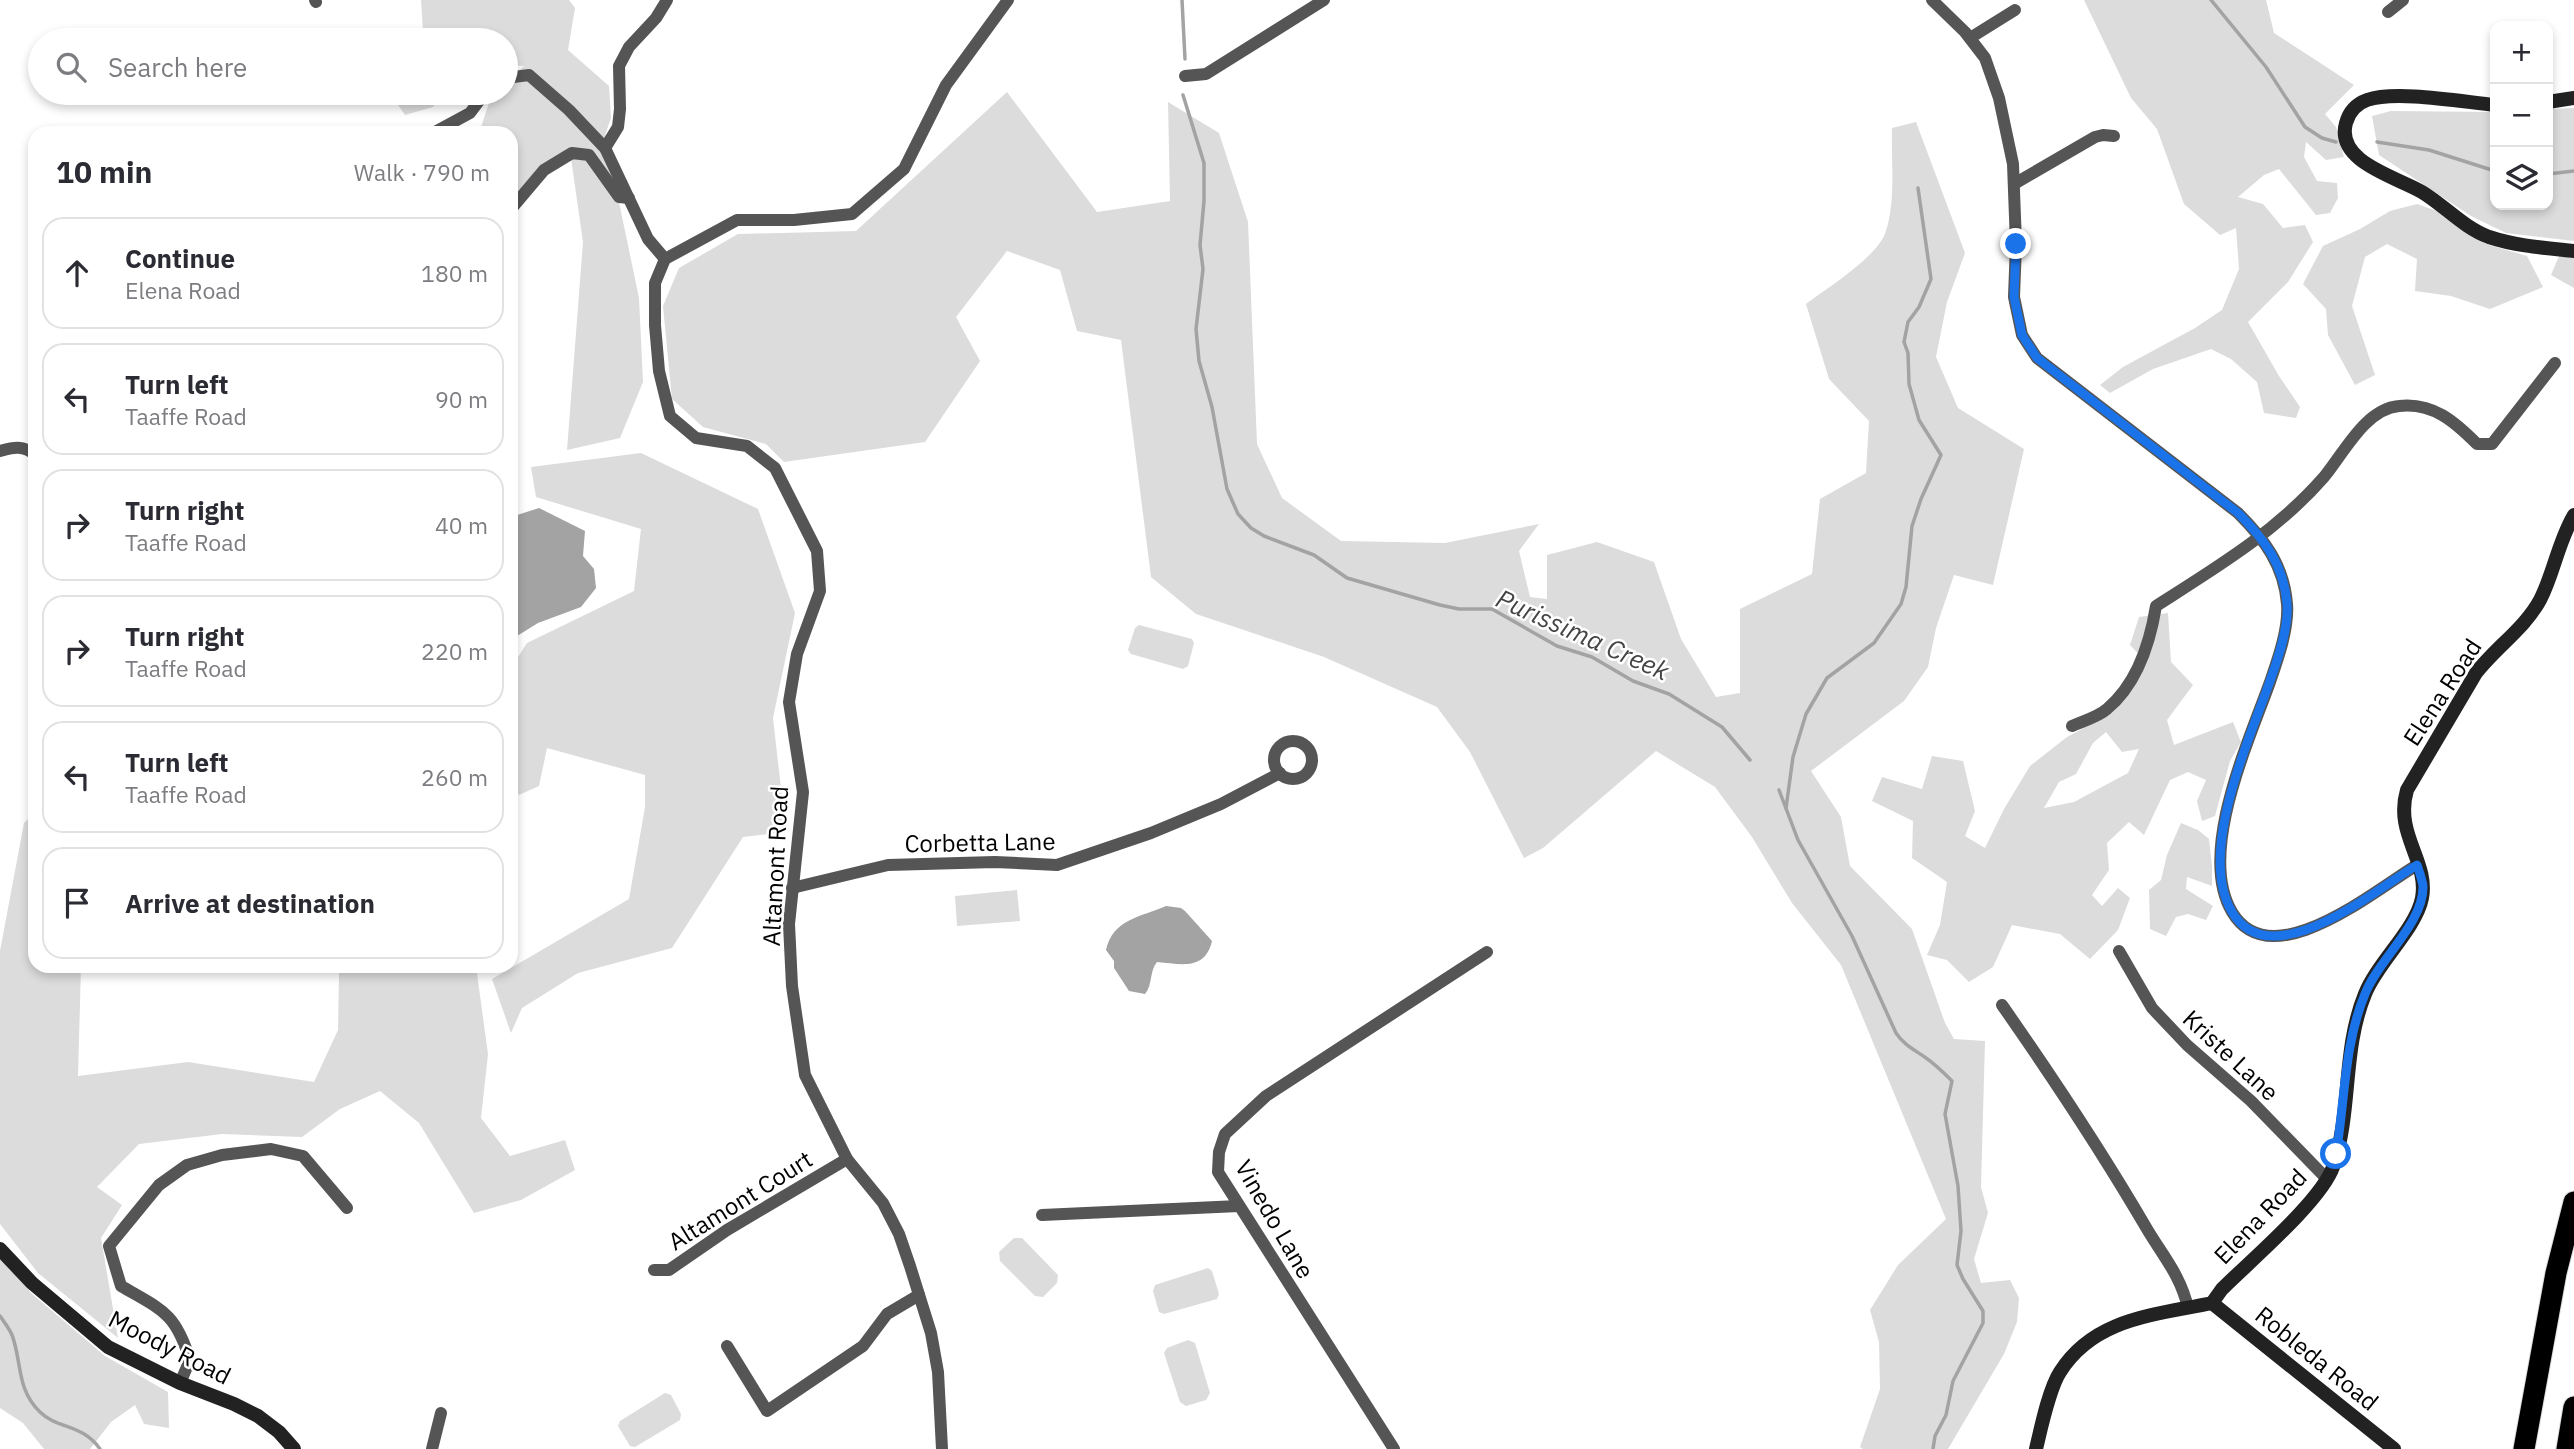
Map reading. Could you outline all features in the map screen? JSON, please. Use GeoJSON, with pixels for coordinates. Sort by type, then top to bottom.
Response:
{"type":"FeatureCollection","features":[{"type":"Feature","properties":{"kind":"highway"},"geometry":{"type":"LineString","coordinates":[[2524,1449],[2556,1273],[2574,1202]]}},
{"type":"Feature","properties":{"kind":"highway"},"geometry":{"type":"LineString","coordinates":[[2567,1449],[2574,1407]]}},
{"type":"Feature","properties":{"kind":"street"},"geometry":{"type":"LineString","coordinates":[[605,148],[618,127],[619,66],[629,47],[656,18],[667,0]]}},
{"type":"Feature","properties":{"kind":"street"},"geometry":{"type":"LineString","coordinates":[[518,76],[528,75],[569,110],[605,148],[648,239],[665,259],[737,220],[794,220],[852,214],[904,169],[946,85],[1007,0]]}},
{"type":"Feature","properties":{"kind":"street"},"geometry":{"type":"LineString","coordinates":[[1185,76],[1206,74],[1324,0]]}},
{"type":"Feature","properties":{"kind":"street"},"geometry":{"type":"LineString","coordinates":[[1932,0],[1970,38],[1985,58],[1999,98],[2013,164],[2016,244],[2014,297],[2022,335],[2037,358],[2238,513],[2262,537],[2278,564],[2288,605],[2281,652],[2239,767],[2221,839],[2223,890],[2229,907],[2243,925],[2258,934],[2273,937],[2290,935],[2343,912],[2417,865]]}},
{"type":"Feature","properties":{"kind":"street"},"geometry":{"type":"LineString","coordinates":[[2388,12],[2403,0]]}},
{"type":"Feature","properties":{"kind":"street"},"geometry":{"type":"LineString","coordinates":[[1970,38],[2015,10]]}},
{"type":"Feature","properties":{"kind":"street"},"geometry":{"type":"LineString","coordinates":[[2490,105],[2397,97],[2367,100],[2353,110],[2348,118],[2344,137],[2352,152],[2364,163],[2422,192],[2486,235],[2514,243],[2574,250]]}},
{"type":"Feature","properties":{"kind":"street"},"geometry":{"type":"LineString","coordinates":[[2553,101],[2574,98]]}},
{"type":"Feature","properties":{"kind":"street"},"geometry":{"type":"LineString","coordinates":[[446,126],[470,113],[476,105]]}},
{"type":"Feature","properties":{"kind":"street"},"geometry":{"type":"LineString","coordinates":[[2014,184],[2095,137],[2114,136]]}},
{"type":"Feature","properties":{"kind":"street"},"geometry":{"type":"LineString","coordinates":[[518,201],[544,170],[572,153],[589,155],[618,197],[629,198]]}},
{"type":"Feature","properties":{"kind":"street","name":"Altamont Road"},"geometry":{"type":"LineString","coordinates":[[665,259],[655,283],[655,326],[659,371],[670,416],[696,438],[747,446],[775,468],[817,551],[820,591],[797,654],[789,702],[803,792],[789,924],[792,986],[805,1075],[847,1158],[883,1203],[899,1234],[919,1295],[931,1333],[938,1372],[942,1449]]}},
{"type":"Feature","properties":{"kind":"street"},"geometry":{"type":"LineString","coordinates":[[2073,726],[2105,711],[2119,696],[2148,644],[2156,606],[2262,537],[2322,478],[2373,416],[2398,405],[2427,408],[2452,419],[2477,444],[2492,444],[2555,363]]}},
{"type":"Feature","properties":{"kind":"street"},"geometry":{"type":"LineString","coordinates":[[0,451],[14,447],[28,450]]}},
{"type":"Feature","properties":{"kind":"street","name":"Elena Road"},"geometry":{"type":"LineString","coordinates":[[2212,1303],[2222,1289],[2311,1200],[2327,1179],[2336,1154],[2349,1049],[2360,1006],[2369,984],[2406,930],[2421,901],[2423,884],[2404,825],[2403,805],[2407,790],[2476,673],[2489,656],[2525,621],[2539,602],[2562,535],[2574,515]]}},
{"type":"Feature","properties":{"kind":"street","name":"Corbetta Lane"},"geometry":{"type":"LineString","coordinates":[[792,888],[888,865],[995,862],[1057,865],[1151,833],[1221,804],[1280,773]]}},
{"type":"Feature","properties":{"kind":"street","name":"Kriste Lane"},"geometry":{"type":"LineString","coordinates":[[2119,951],[2152,1008],[2187,1045],[2251,1101],[2327,1179]]}},
{"type":"Feature","properties":{"kind":"street","name":"Vinedo Lane"},"geometry":{"type":"LineString","coordinates":[[1394,1449],[1218,1172],[1219,1152],[1225,1134],[1266,1096],[1487,952]]}},
{"type":"Feature","properties":{"kind":"street"},"geometry":{"type":"LineString","coordinates":[[2002,1004],[2104,1156],[2157,1246],[2175,1271],[2188,1308]]}},
{"type":"Feature","properties":{"kind":"street"},"geometry":{"type":"LineString","coordinates":[[180,1383],[190,1360],[175,1323],[160,1309],[121,1286],[109,1246],[159,1185],[187,1165],[222,1155],[271,1149],[303,1156],[347,1208]]}},
{"type":"Feature","properties":{"kind":"street","name":"Altamont Court"},"geometry":{"type":"LineString","coordinates":[[654,1270],[669,1270],[727,1230],[847,1158]]}},
{"type":"Feature","properties":{"kind":"street"},"geometry":{"type":"LineString","coordinates":[[1042,1215],[1239,1206]]}},
{"type":"Feature","properties":{"kind":"street","name":"Moody Road"},"geometry":{"type":"LineString","coordinates":[[0,1250],[32,1283],[108,1347],[180,1383],[258,1416],[279,1432],[294,1449]]}},
{"type":"Feature","properties":{"kind":"street"},"geometry":{"type":"LineString","coordinates":[[727,1346],[767,1410],[863,1346],[887,1314],[919,1295]]}},
{"type":"Feature","properties":{"kind":"street"},"geometry":{"type":"LineString","coordinates":[[2036,1449],[2059,1374],[2080,1347],[2118,1324],[2212,1303]]}},
{"type":"Feature","properties":{"kind":"street","name":"Robleda Road"},"geometry":{"type":"LineString","coordinates":[[2212,1303],[2394,1449]]}},
{"type":"Feature","properties":{"kind":"street"},"geometry":{"type":"LineString","coordinates":[[432,1449],[441,1413]]}},
{"type":"Feature","properties":{"kind":"shaded area"},"geometry":{"type":"Polygon","coordinates":[[[421,0],[569,0],[575,8],[568,50],[609,86],[611,118],[605,135],[639,298],[643,382],[620,438],[567,450],[583,242],[570,151],[518,195],[518,126],[481,126],[488,105],[518,105],[518,72],[524,66],[518,66],[518,28],[423,28],[421,0]]]}},
{"type":"Feature","properties":{"kind":"shaded area"},"geometry":{"type":"Polygon","coordinates":[[[2084,0],[2266,0],[2274,33],[2354,85],[2325,114],[2336,127],[2344,157],[2326,160],[2306,142],[2304,157],[2317,181],[2337,183],[2338,198],[2330,213],[2316,215],[2279,169],[2264,175],[2238,197],[2263,204],[2283,228],[2305,225],[2313,242],[2288,282],[2248,322],[2300,407],[2296,418],[2264,413],[2257,382],[2231,359],[2211,349],[2153,369],[2110,393],[2100,385],[2123,367],[2195,328],[2222,310],[2239,269],[2236,228],[2220,235],[2184,204],[2157,129],[2131,98],[2084,0]]]}},
{"type":"Feature","properties":{"kind":"shaded area"},"geometry":{"type":"Polygon","coordinates":[[[1007,92],[1097,212],[1170,201],[1168,102],[1219,133],[1248,222],[1257,444],[1282,498],[1341,541],[1445,543],[1539,524],[1519,551],[1530,597],[1547,599],[1547,555],[1597,542],[1654,562],[1681,639],[1716,697],[1740,693],[1740,609],[1812,574],[1820,499],[1866,473],[1869,421],[1829,379],[1806,304],[1863,261],[1881,241],[1891,206],[1892,128],[1916,122],[1965,253],[1947,302],[1936,357],[1958,408],[2024,449],[1993,585],[1954,575],[1936,628],[1928,667],[1904,701],[1811,771],[1841,817],[1850,866],[1912,929],[1945,1023],[1954,1039],[1985,1041],[1981,1187],[1988,1213],[1974,1259],[1981,1283],[2010,1280],[2019,1298],[2017,1322],[2004,1354],[1948,1449],[1860,1447],[1880,1389],[1879,1342],[1870,1310],[1898,1265],[1946,1219],[1841,965],[1792,903],[1752,837],[1715,787],[1656,751],[1543,848],[1524,858],[1470,752],[1437,707],[1324,657],[1196,614],[1151,577],[1121,340],[1077,331],[1060,270],[1007,251],[956,317],[980,361],[925,442],[784,462],[766,444],[703,427],[672,399],[663,306],[679,268],[738,234],[856,231],[1007,92]]]}},
{"type":"Feature","properties":{"kind":"shaded area"},"geometry":{"type":"Polygon","coordinates":[[[398,105],[434,105],[433,107],[405,115],[398,105]]]}},
{"type":"Feature","properties":{"kind":"shaded area"},"geometry":{"type":"Polygon","coordinates":[[[2574,108],[2574,241],[2506,233],[2471,216],[2379,155],[2372,116],[2391,111],[2490,112],[2490,210],[2553,210],[2553,109],[2574,108]]]}},
{"type":"Feature","properties":{"kind":"shaded area"},"geometry":{"type":"Polygon","coordinates":[[[2417,204],[2449,215],[2489,245],[2527,256],[2543,287],[2490,309],[2451,296],[2415,291],[2417,259],[2387,244],[2365,257],[2352,306],[2375,375],[2355,385],[2328,335],[2326,309],[2303,284],[2323,246],[2390,211],[2417,204]]]}},
{"type":"Feature","properties":{"kind":"shaded area"},"geometry":{"type":"Polygon","coordinates":[[[2559,256],[2574,256],[2574,288],[2551,275],[2559,256]]]}},
{"type":"Feature","properties":{"kind":"shaded area"},"geometry":{"type":"Polygon","coordinates":[[[641,453],[758,509],[795,613],[773,718],[786,832],[743,837],[672,948],[578,973],[522,1008],[511,1033],[492,979],[502,973],[518,973],[518,964],[629,899],[645,807],[645,775],[547,748],[539,786],[519,795],[518,793],[518,657],[527,643],[634,591],[641,529],[536,497],[531,467],[641,453]]]}},
{"type":"Feature","properties":{"kind":"shaded area"},"geometry":{"type":"Polygon","coordinates":[[[539,508],[585,531],[583,556],[594,569],[596,588],[581,607],[538,623],[518,635],[518,515],[539,508]]]}},
{"type":"Feature","properties":{"kind":"shaded area"},"geometry":{"type":"Polygon","coordinates":[[[2168,613],[2171,662],[2193,685],[2167,720],[2174,745],[2233,722],[2241,742],[2230,761],[2215,816],[2202,821],[2197,801],[2206,780],[2188,772],[2170,780],[2144,835],[2129,822],[2107,843],[2109,870],[2092,895],[2102,906],[2118,888],[2130,898],[2118,930],[2090,959],[2060,934],[2012,925],[1993,967],[1969,982],[1947,960],[1927,955],[1940,925],[1947,882],[1912,858],[1913,821],[1872,801],[1882,777],[1922,789],[1932,756],[1963,761],[1975,811],[1965,836],[1985,848],[2004,809],[2030,766],[2067,737],[2110,714],[2145,661],[2130,645],[2139,617],[2168,613]],[[2106,732],[2093,743],[2076,774],[2059,782],[2044,808],[2074,802],[2128,773],[2139,749],[2122,752],[2106,732]]]}},
{"type":"Feature","properties":{"kind":"shaded area"},"geometry":{"type":"Polygon","coordinates":[[[1139,625],[1192,639],[1194,643],[1188,666],[1183,669],[1131,654],[1128,650],[1135,628],[1139,625]]]}},
{"type":"Feature","properties":{"kind":"shaded area"},"geometry":{"type":"Polygon","coordinates":[[[28,819],[28,973],[81,973],[78,1076],[188,1062],[314,1082],[338,1030],[339,973],[477,973],[488,1054],[481,1118],[510,1156],[565,1140],[575,1170],[521,1200],[474,1213],[419,1123],[380,1091],[340,1109],[302,1137],[222,1134],[139,1144],[97,1187],[122,1205],[101,1238],[118,1338],[38,1273],[0,1224],[0,951],[24,823],[28,819]]]}},
{"type":"Feature","properties":{"kind":"shaded area"},"geometry":{"type":"Polygon","coordinates":[[[2181,823],[2198,830],[2209,839],[2212,886],[2187,877],[2186,889],[2213,906],[2206,920],[2188,914],[2176,917],[2166,936],[2150,929],[2149,890],[2161,880],[2167,855],[2181,823]]]}},
{"type":"Feature","properties":{"kind":"shaded area"},"geometry":{"type":"Polygon","coordinates":[[[1017,890],[1020,921],[957,926],[955,896],[1017,890]]]}},
{"type":"Feature","properties":{"kind":"shaded area"},"geometry":{"type":"Polygon","coordinates":[[[1166,906],[1185,911],[1212,941],[1209,951],[1191,964],[1157,962],[1145,994],[1129,991],[1106,950],[1110,940],[1121,925],[1129,920],[1166,906]]]}},
{"type":"Feature","properties":{"kind":"shaded area"},"geometry":{"type":"Polygon","coordinates":[[[1014,1238],[1022,1238],[1058,1275],[1057,1283],[1043,1297],[1035,1296],[1000,1261],[999,1252],[1014,1238]]]}},
{"type":"Feature","properties":{"kind":"shaded area"},"geometry":{"type":"Polygon","coordinates":[[[0,1251],[31,1293],[105,1356],[168,1392],[169,1428],[144,1424],[135,1405],[111,1422],[90,1449],[44,1449],[23,1423],[0,1408],[0,1251]]]}},
{"type":"Feature","properties":{"kind":"shaded area"},"geometry":{"type":"Polygon","coordinates":[[[1208,1268],[1212,1271],[1219,1294],[1217,1299],[1164,1314],[1159,1312],[1153,1291],[1155,1285],[1208,1268]]]}},
{"type":"Feature","properties":{"kind":"shaded area"},"geometry":{"type":"Polygon","coordinates":[[[1188,1340],[1195,1343],[1210,1393],[1206,1400],[1186,1406],[1180,1402],[1164,1353],[1167,1348],[1188,1340]]]}},
{"type":"Feature","properties":{"kind":"shaded area"},"geometry":{"type":"Polygon","coordinates":[[[665,1393],[671,1395],[681,1414],[680,1420],[635,1447],[630,1446],[618,1426],[620,1421],[665,1393]]]}},
{"type":"Feature","properties":{"kind":"waterway","name":"Purissima Creek"},"geometry":{"type":"LineString","coordinates":[[1182,0],[1185,59]]}},
{"type":"Feature","properties":{"kind":"waterway"},"geometry":{"type":"LineString","coordinates":[[2211,0],[2266,67],[2305,127],[2322,138],[2336,142]]}},
{"type":"Feature","properties":{"kind":"waterway","name":"Purissima Creek"},"geometry":{"type":"LineString","coordinates":[[1183,95],[1204,163],[1200,245],[1203,269],[1196,329],[1199,361],[1212,407],[1227,489],[1238,514],[1251,528],[1264,536],[1314,555],[1347,578],[1440,605],[1459,609],[1492,609],[1557,646],[1592,657],[1633,681],[1669,694],[1722,727],[1750,760]]}},
{"type":"Feature","properties":{"kind":"waterway"},"geometry":{"type":"LineString","coordinates":[[2377,142],[2429,150],[2490,169]]}},
{"type":"Feature","properties":{"kind":"waterway"},"geometry":{"type":"LineString","coordinates":[[2553,173],[2574,171]]}},
{"type":"Feature","properties":{"kind":"waterway"},"geometry":{"type":"LineString","coordinates":[[1786,808],[1793,757],[1806,714],[1827,678],[1874,643],[1901,604],[1906,587],[1912,526],[1941,455],[1919,420],[1909,384],[1908,353],[1904,342],[1908,322],[1919,307],[1931,279],[1918,188]]}},
{"type":"Feature","properties":{"kind":"waterway","name":"Purissima Creek"},"geometry":{"type":"LineString","coordinates":[[1779,790],[1798,840],[1852,936],[1896,1033],[1952,1081],[1945,1114],[1958,1186],[1961,1231],[1957,1265],[1983,1311],[1983,1323],[1953,1381],[1946,1415],[1935,1436],[1933,1449]]}},
{"type":"Feature","properties":{"kind":"waterway"},"geometry":{"type":"LineString","coordinates":[[0,1316],[12,1335],[23,1384],[32,1403],[47,1417],[86,1435],[100,1449]]}},
{"type":"Feature","properties":{"kind":"route"},"geometry":{"type":"LineString","coordinates":[[2016,244],[2014,297],[2022,335],[2037,358],[2238,513],[2262,537],[2278,564],[2288,605],[2281,652],[2239,767],[2221,839],[2220,868],[2223,890],[2235,917],[2258,934],[2273,937],[2290,935],[2343,912],[2417,865],[2423,884],[2421,901],[2406,930],[2380,965],[2360,1006],[2349,1049],[2336,1154]]}}]}
